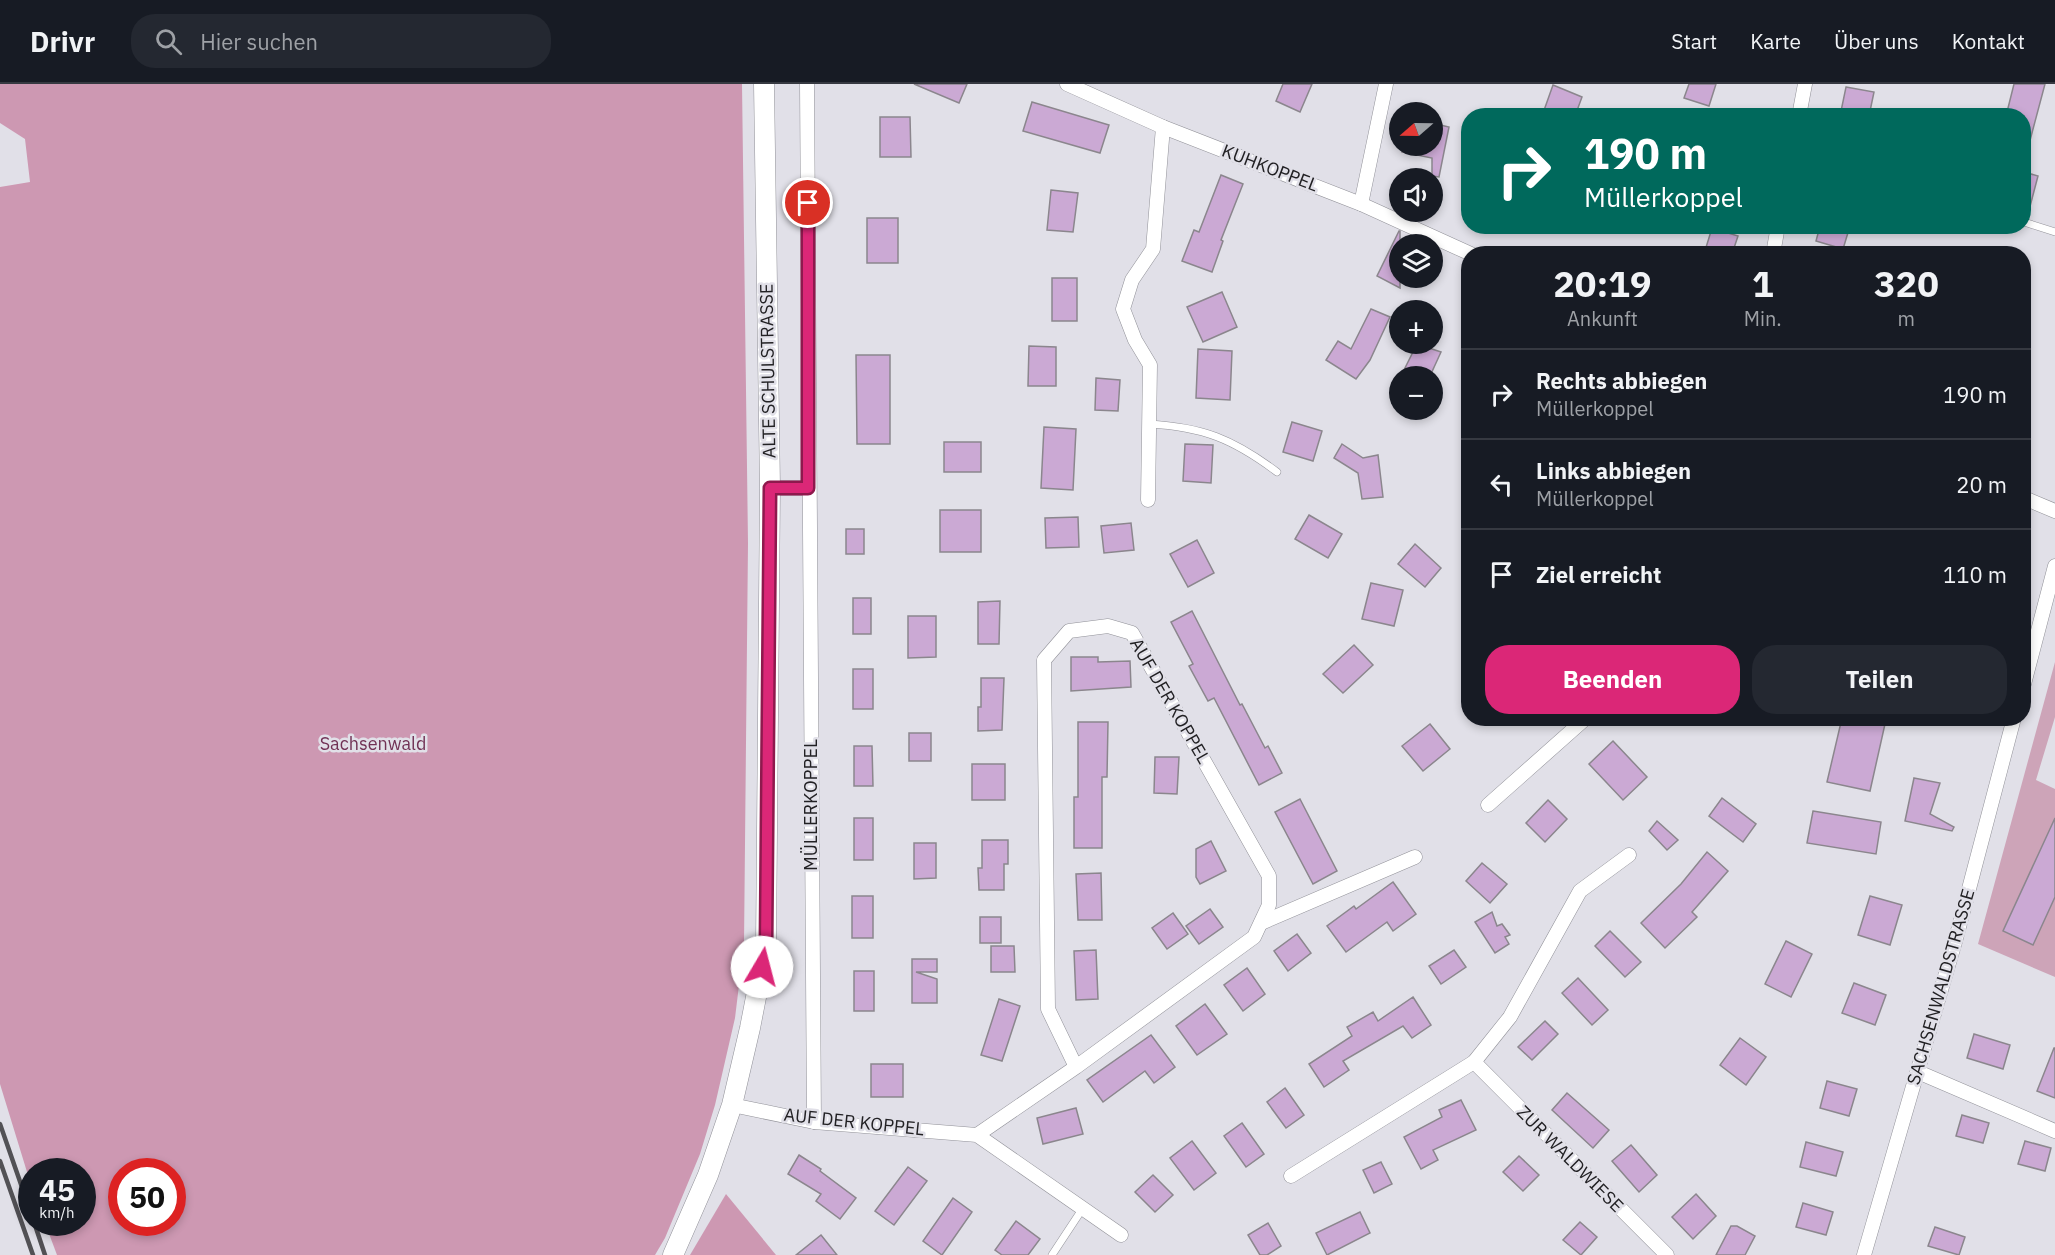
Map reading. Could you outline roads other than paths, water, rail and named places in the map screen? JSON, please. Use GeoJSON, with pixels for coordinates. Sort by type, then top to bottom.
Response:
{"type":"FeatureCollection","features":[{"type":"Feature","properties":{"kind":"main road","name":"ALTE SCHULSTRASSE"},"geometry":{"type":"LineString","coordinates":[[673,1255],[708,1174],[732,1105],[766,946],[770,488],[764,84]]}},
{"type":"Feature","properties":{"kind":"street","name":"MÜLLERKOPPEL"},"geometry":{"type":"LineString","coordinates":[[807,84],[814,1122]]}},
{"type":"Feature","properties":{"kind":"street"},"geometry":{"type":"LineString","coordinates":[[1361,204],[1386,84]]}},
{"type":"Feature","properties":{"kind":"street"},"geometry":{"type":"LineString","coordinates":[[1801,108],[1806,84]]}},
{"type":"Feature","properties":{"kind":"street","name":"KUHKOPPEL"},"geometry":{"type":"LineString","coordinates":[[1074,85],[1163,127],[1361,204],[1461,249]]}},
{"type":"Feature","properties":{"kind":"street"},"geometry":{"type":"LineString","coordinates":[[1149,500],[1150,365],[1135,340],[1124,309],[1132,280],[1153,249],[1163,127]]}},
{"type":"Feature","properties":{"kind":"street"},"geometry":{"type":"LineString","coordinates":[[770,488],[808,488]]}},
{"type":"Feature","properties":{"kind":"street"},"geometry":{"type":"LineString","coordinates":[[2031,501],[2055,511]]}},
{"type":"Feature","properties":{"kind":"street"},"geometry":{"type":"LineString","coordinates":[[2031,657],[2055,566]]}},
{"type":"Feature","properties":{"kind":"street","name":"AUF DER KOPPEL"},"geometry":{"type":"LineString","coordinates":[[977,1135],[1076,1067],[1254,937],[1269,905],[1269,876],[1176,708],[1132,633],[1108,626],[1069,631],[1044,660],[1048,1009],[1076,1067]]}},
{"type":"Feature","properties":{"kind":"street"},"geometry":{"type":"LineString","coordinates":[[1488,806],[1577,726]]}},
{"type":"Feature","properties":{"kind":"street","name":"SACHSENWALDSTRASSE"},"geometry":{"type":"LineString","coordinates":[[1864,1255],[1955,942],[2012,726]]}},
{"type":"Feature","properties":{"kind":"street"},"geometry":{"type":"LineString","coordinates":[[1291,1176],[1474,1062],[1510,1017],[1580,891],[1629,855]]}},
{"type":"Feature","properties":{"kind":"street"},"geometry":{"type":"LineString","coordinates":[[1261,923],[1415,858]]}},
{"type":"Feature","properties":{"kind":"street","name":"ZUR WALDWIESE"},"geometry":{"type":"LineString","coordinates":[[1474,1062],[1667,1255]]}},
{"type":"Feature","properties":{"kind":"street"},"geometry":{"type":"LineString","coordinates":[[1918,1072],[2055,1131]]}},
{"type":"Feature","properties":{"kind":"street","name":"AUF DER KOPPEL"},"geometry":{"type":"LineString","coordinates":[[732,1105],[814,1122],[977,1135],[1121,1234]]}},
{"type":"Feature","properties":{"kind":"lane"},"geometry":{"type":"LineString","coordinates":[[2031,224],[2055,232]]}},
{"type":"Feature","properties":{"kind":"lane"},"geometry":{"type":"LineString","coordinates":[[1149,424],[1203,432],[1249,451],[1277,472]]}},
{"type":"Feature","properties":{"kind":"lane"},"geometry":{"type":"LineString","coordinates":[[1052,1255],[1083,1208]]}},
{"type":"Feature","properties":{"kind":"railway"},"geometry":{"type":"LineString","coordinates":[[0,1124],[18,1176]]}},
{"type":"Feature","properties":{"kind":"railway"},"geometry":{"type":"LineString","coordinates":[[0,1161],[33,1255]]}},
{"type":"Feature","properties":{"kind":"railway"},"geometry":{"type":"LineString","coordinates":[[39,1236],[45,1255]]}},
{"type":"Feature","properties":{"kind":"park label","name":"Sachsenwald"},"geometry":{"type":"Point","coordinates":[373,744]}}]}
